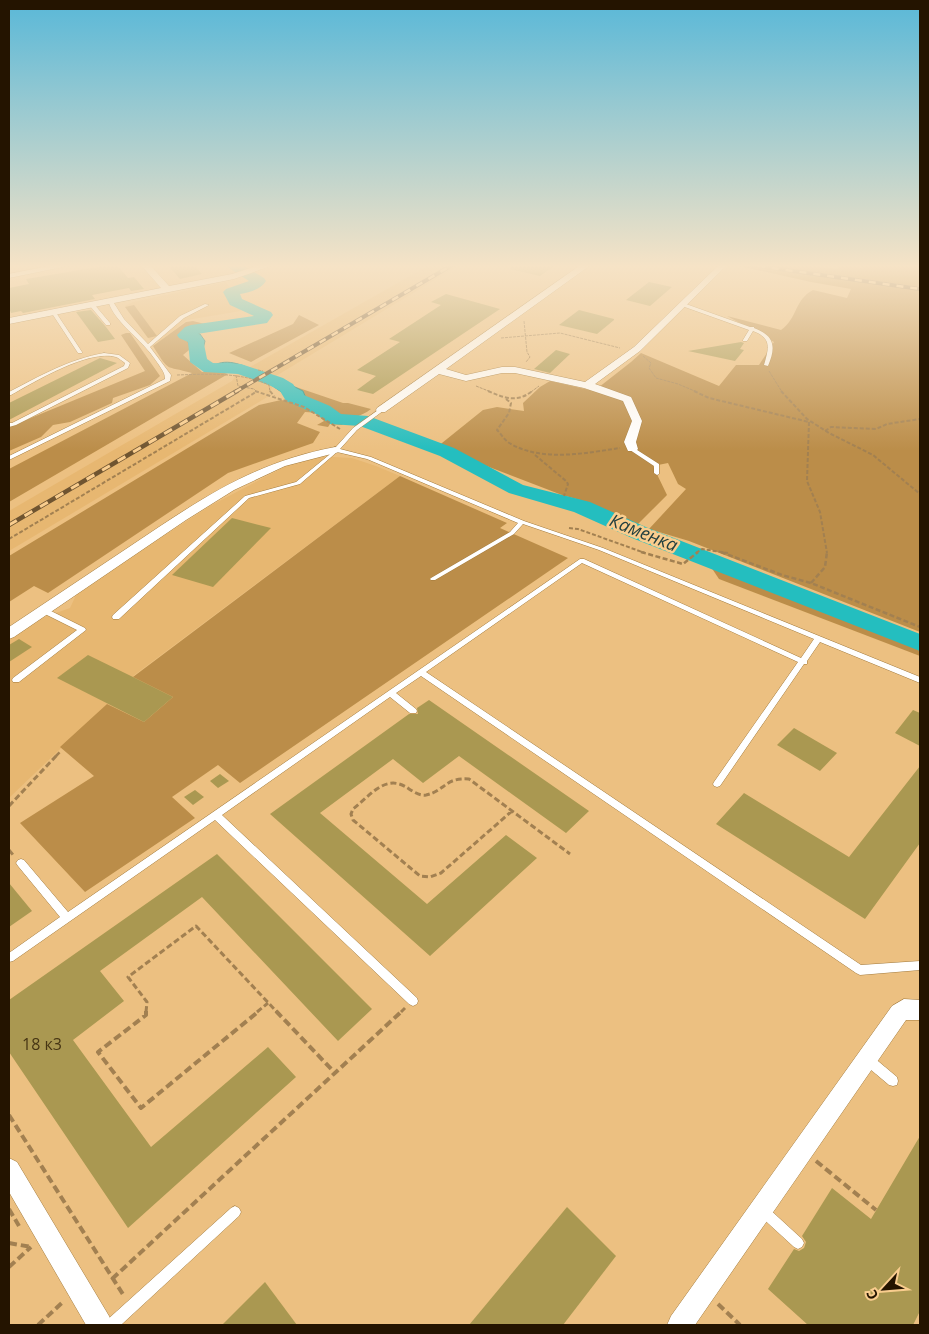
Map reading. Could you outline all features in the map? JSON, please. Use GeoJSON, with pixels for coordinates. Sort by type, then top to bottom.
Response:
{"type":"FeatureCollection","features":[{"type":"Feature","properties":{"kind":"street"},"geometry":{"type":"LineString","coordinates":[[381,410],[500,326]]}},
{"type":"Feature","properties":{"kind":"street"},"geometry":{"type":"LineString","coordinates":[[438,370],[466,378],[502,370],[515,370],[587,385],[635,351],[661,326]]}},
{"type":"Feature","properties":{"kind":"street"},"geometry":{"type":"LineString","coordinates":[[627,399],[637,421]]}},
{"type":"Feature","properties":{"kind":"street"},"geometry":{"type":"LineString","coordinates":[[9,634],[216,496],[301,456],[334,450]]}},
{"type":"Feature","properties":{"kind":"street"},"geometry":{"type":"LineString","coordinates":[[680,1325],[900,1013],[904,1009],[920,1010]]}},
{"type":"Feature","properties":{"kind":"street"},"geometry":{"type":"LineString","coordinates":[[9,1170],[100,1325]]}},
{"type":"Feature","properties":{"kind":"lane"},"geometry":{"type":"LineString","coordinates":[[63,326],[80,352]]}},
{"type":"Feature","properties":{"kind":"lane"},"geometry":{"type":"LineString","coordinates":[[9,458],[168,380],[168,375],[147,347],[125,326]]}},
{"type":"Feature","properties":{"kind":"lane"},"geometry":{"type":"LineString","coordinates":[[147,347],[170,326]]}},
{"type":"Feature","properties":{"kind":"lane"},"geometry":{"type":"LineString","coordinates":[[747,326],[763,333],[768,338],[771,345],[766,365]]}},
{"type":"Feature","properties":{"kind":"lane"},"geometry":{"type":"LineString","coordinates":[[745,340],[752,328]]}},
{"type":"Feature","properties":{"kind":"lane"},"geometry":{"type":"LineString","coordinates":[[9,394],[80,359],[93,355],[108,354],[125,360],[128,363],[126,367],[9,425]]}},
{"type":"Feature","properties":{"kind":"lane"},"geometry":{"type":"LineString","coordinates":[[587,385],[627,399]]}},
{"type":"Feature","properties":{"kind":"lane"},"geometry":{"type":"LineString","coordinates":[[116,616],[247,497],[298,483],[331,456],[334,450],[355,429],[381,410]]}},
{"type":"Feature","properties":{"kind":"lane"},"geometry":{"type":"LineString","coordinates":[[637,421],[630,442],[632,449],[657,465],[657,473]]}},
{"type":"Feature","properties":{"kind":"lane"},"geometry":{"type":"LineString","coordinates":[[334,450],[369,458],[522,522],[602,549],[920,680]]}},
{"type":"Feature","properties":{"kind":"lane"},"geometry":{"type":"LineString","coordinates":[[434,579],[512,533],[522,522]]}},
{"type":"Feature","properties":{"kind":"lane"},"geometry":{"type":"LineString","coordinates":[[9,958],[582,560],[804,662]]}},
{"type":"Feature","properties":{"kind":"lane"},"geometry":{"type":"LineString","coordinates":[[16,680],[82,630],[43,610]]}},
{"type":"Feature","properties":{"kind":"lane"},"geometry":{"type":"LineString","coordinates":[[716,784],[804,662],[819,638]]}},
{"type":"Feature","properties":{"kind":"lane"},"geometry":{"type":"LineString","coordinates":[[421,672],[860,970],[920,966]]}},
{"type":"Feature","properties":{"kind":"lane"},"geometry":{"type":"LineString","coordinates":[[390,693],[413,711]]}},
{"type":"Feature","properties":{"kind":"lane"},"geometry":{"type":"LineString","coordinates":[[215,814],[413,1001]]}},
{"type":"Feature","properties":{"kind":"lane"},"geometry":{"type":"LineString","coordinates":[[21,863],[67,918]]}},
{"type":"Feature","properties":{"kind":"lane"},"geometry":{"type":"LineString","coordinates":[[867,1060],[893,1081]]}},
{"type":"Feature","properties":{"kind":"lane"},"geometry":{"type":"LineString","coordinates":[[762,1210],[798,1242]]}},
{"type":"Feature","properties":{"kind":"lane"},"geometry":{"type":"LineString","coordinates":[[112,1325],[235,1212]]}},
{"type":"Feature","properties":{"kind":"path"},"geometry":{"type":"LineString","coordinates":[[524,326],[527,352],[530,357],[526,363],[527,370],[531,374]]}},
{"type":"Feature","properties":{"kind":"path"},"geometry":{"type":"LineString","coordinates":[[483,338],[526,337],[560,333],[635,351],[651,364],[649,368],[656,378],[678,384],[709,398],[809,421]]}},
{"type":"Feature","properties":{"kind":"path"},"geometry":{"type":"LineString","coordinates":[[766,365],[773,379],[798,412],[825,431],[850,442],[884,462],[920,494]]}},
{"type":"Feature","properties":{"kind":"path"},"geometry":{"type":"LineString","coordinates":[[258,370],[262,372]]}},
{"type":"Feature","properties":{"kind":"path"},"geometry":{"type":"LineString","coordinates":[[168,375],[236,375],[266,383],[270,387],[270,392],[276,397]]}},
{"type":"Feature","properties":{"kind":"path"},"geometry":{"type":"LineString","coordinates":[[236,375],[238,386],[254,389],[256,392],[304,406],[340,428]]}},
{"type":"Feature","properties":{"kind":"path"},"geometry":{"type":"LineString","coordinates":[[466,378],[479,388],[511,403],[509,412],[498,430],[511,445],[534,454],[566,481],[568,484],[564,496]]}},
{"type":"Feature","properties":{"kind":"path"},"geometry":{"type":"LineString","coordinates":[[506,399],[525,397],[551,378]]}},
{"type":"Feature","properties":{"kind":"path"},"geometry":{"type":"LineString","coordinates":[[9,539],[256,392]]}},
{"type":"Feature","properties":{"kind":"path"},"geometry":{"type":"LineString","coordinates":[[825,431],[831,427],[876,429],[887,424],[920,420]]}},
{"type":"Feature","properties":{"kind":"path"},"geometry":{"type":"LineString","coordinates":[[809,421],[807,481],[820,512],[827,552],[825,566],[811,583]]}},
{"type":"Feature","properties":{"kind":"path"},"geometry":{"type":"LineString","coordinates":[[534,454],[632,449]]}},
{"type":"Feature","properties":{"kind":"path"},"geometry":{"type":"LineString","coordinates":[[694,556],[699,551],[710,550],[727,554],[782,575],[811,583],[920,627]]}},
{"type":"Feature","properties":{"kind":"path"},"geometry":{"type":"LineString","coordinates":[[9,806],[61,751]]}},
{"type":"Feature","properties":{"kind":"path"},"geometry":{"type":"LineString","coordinates":[[512,811],[440,873],[430,877],[420,876],[352,820],[351,814],[353,809],[387,783],[401,783],[415,793],[424,796],[434,792],[448,781],[459,778],[468,779],[512,811],[570,854]]}},
{"type":"Feature","properties":{"kind":"path"},"geometry":{"type":"LineString","coordinates":[[268,1003],[141,1108],[98,1052],[146,1015],[147,1002],[128,977],[196,926],[334,1072]]}},
{"type":"Feature","properties":{"kind":"path"},"geometry":{"type":"LineString","coordinates":[[112,1279],[413,1001]]}},
{"type":"Feature","properties":{"kind":"path"},"geometry":{"type":"LineString","coordinates":[[9,1114],[132,1308]]}},
{"type":"Feature","properties":{"kind":"path"},"geometry":{"type":"LineString","coordinates":[[816,1161],[876,1210]]}},
{"type":"Feature","properties":{"kind":"path"},"geometry":{"type":"LineString","coordinates":[[9,1243],[31,1246],[9,1267]]}},
{"type":"Feature","properties":{"kind":"path"},"geometry":{"type":"LineString","coordinates":[[704,1291],[740,1325]]}},
{"type":"Feature","properties":{"kind":"path"},"geometry":{"type":"LineString","coordinates":[[38,1325],[64,1300]]}},
{"type":"Feature","properties":{"kind":"shaded area"},"geometry":{"type":"Polygon","coordinates":[[[139,326],[150,326],[157,336],[148,338],[139,326]]]}},
{"type":"Feature","properties":{"kind":"shaded area"},"geometry":{"type":"Polygon","coordinates":[[[140,326],[179,326],[160,341],[150,340],[140,326]]]}},
{"type":"Feature","properties":{"kind":"shaded area"},"geometry":{"type":"Polygon","coordinates":[[[180,326],[203,326],[194,335],[194,346],[183,355],[202,372],[218,371],[228,374],[9,502],[9,469],[192,373],[168,367],[153,346],[180,326]]]}},
{"type":"Feature","properties":{"kind":"shaded area"},"geometry":{"type":"Polygon","coordinates":[[[288,326],[317,326],[251,362],[229,353],[288,326]]]}},
{"type":"Feature","properties":{"kind":"shaded area"},"geometry":{"type":"Polygon","coordinates":[[[322,326],[358,326],[276,376],[269,396],[9,551],[9,511],[232,381],[236,375],[322,326]]]}},
{"type":"Feature","properties":{"kind":"shaded area"},"geometry":{"type":"Polygon","coordinates":[[[746,326],[767,326],[781,330],[785,326],[920,326],[920,632],[689,541],[649,529],[686,489],[678,484],[668,463],[653,466],[667,495],[638,524],[580,500],[562,495],[437,447],[483,410],[497,407],[524,411],[523,403],[540,387],[550,381],[594,391],[641,353],[719,386],[736,365],[759,365],[774,342],[746,326]]]}},
{"type":"Feature","properties":{"kind":"shaded area"},"geometry":{"type":"Polygon","coordinates":[[[130,333],[160,376],[150,385],[113,398],[112,403],[70,422],[53,425],[41,437],[9,451],[9,427],[145,371],[121,335],[130,333]]]}},
{"type":"Feature","properties":{"kind":"shaded area"},"geometry":{"type":"Polygon","coordinates":[[[296,387],[343,403],[371,409],[342,425],[330,424],[328,427],[317,425],[324,421],[320,417],[320,413],[305,412],[297,423],[320,432],[313,443],[228,473],[48,593],[34,586],[9,602],[9,556],[259,405],[281,400],[302,404],[308,403],[303,391],[296,387]]]}},
{"type":"Feature","properties":{"kind":"shaded area"},"geometry":{"type":"Polygon","coordinates":[[[315,456],[352,458],[400,476],[133,676],[173,697],[144,722],[107,704],[9,798],[9,639],[39,619],[70,608],[78,591],[210,506],[286,466],[315,456]]]}},
{"type":"Feature","properties":{"kind":"shaded area"},"geometry":{"type":"Polygon","coordinates":[[[400,476],[507,523],[500,528],[568,558],[240,783],[218,765],[172,797],[195,818],[85,892],[20,823],[94,776],[60,747],[107,704],[144,722],[173,697],[133,677],[400,476]]]}},
{"type":"Feature","properties":{"kind":"shaded area"},"geometry":{"type":"Polygon","coordinates":[[[705,558],[920,643],[920,656],[719,579],[705,558]]]}},
{"type":"Feature","properties":{"kind":"water"},"geometry":{"type":"Polygon","coordinates":[[[191,330],[200,334],[205,341],[203,349],[206,364],[213,366],[218,363],[230,362],[242,365],[258,373],[249,375],[238,371],[205,369],[200,366],[193,356],[185,335],[191,330]]]}},
{"type":"Feature","properties":{"kind":"water"},"geometry":{"type":"Polygon","coordinates":[[[260,375],[275,377],[303,391],[308,403],[288,396],[258,377],[260,375]]]}},
{"type":"Feature","properties":{"kind":"building"},"geometry":{"type":"Polygon","coordinates":[[[86,326],[105,326],[115,339],[98,342],[86,326]]]}},
{"type":"Feature","properties":{"kind":"building"},"geometry":{"type":"Polygon","coordinates":[[[408,326],[474,326],[373,394],[357,390],[376,376],[357,370],[400,342],[389,339],[408,326]]]}},
{"type":"Feature","properties":{"kind":"building"},"geometry":{"type":"Polygon","coordinates":[[[564,326],[606,326],[597,334],[564,326]]]}},
{"type":"Feature","properties":{"kind":"building"},"geometry":{"type":"Polygon","coordinates":[[[744,343],[740,349],[744,350],[735,361],[688,351],[744,343]]]}},
{"type":"Feature","properties":{"kind":"building"},"geometry":{"type":"Polygon","coordinates":[[[556,350],[570,354],[550,373],[534,369],[556,350]]]}},
{"type":"Feature","properties":{"kind":"building"},"geometry":{"type":"Polygon","coordinates":[[[100,358],[117,363],[9,420],[9,403],[100,358]]]}},
{"type":"Feature","properties":{"kind":"building"},"geometry":{"type":"Polygon","coordinates":[[[232,518],[271,528],[213,587],[172,575],[232,518]]]}},
{"type":"Feature","properties":{"kind":"building"},"geometry":{"type":"Polygon","coordinates":[[[19,639],[32,647],[9,662],[9,645],[19,639]]]}},
{"type":"Feature","properties":{"kind":"building"},"geometry":{"type":"Polygon","coordinates":[[[88,655],[173,697],[144,722],[57,678],[88,655]]]}},
{"type":"Feature","properties":{"kind":"building"},"geometry":{"type":"Polygon","coordinates":[[[429,700],[589,811],[566,833],[459,756],[423,783],[393,759],[320,813],[427,904],[506,835],[537,858],[430,956],[270,814],[409,714],[418,714],[417,708],[429,700]]]}},
{"type":"Feature","properties":{"kind":"building"},"geometry":{"type":"Polygon","coordinates":[[[913,710],[920,713],[920,746],[895,733],[913,710]]]}},
{"type":"Feature","properties":{"kind":"building"},"geometry":{"type":"Polygon","coordinates":[[[794,728],[837,753],[820,771],[777,745],[794,728]]]}},
{"type":"Feature","properties":{"kind":"building"},"geometry":{"type":"Polygon","coordinates":[[[920,766],[920,843],[865,919],[716,824],[744,793],[849,857],[920,766]]]}},
{"type":"Feature","properties":{"kind":"building"},"geometry":{"type":"Polygon","coordinates":[[[220,774],[229,781],[218,788],[210,781],[220,774]]]}},
{"type":"Feature","properties":{"kind":"building"},"geometry":{"type":"Polygon","coordinates":[[[195,790],[204,797],[193,805],[184,797],[195,790]]]}},
{"type":"Feature","properties":{"kind":"building"},"geometry":{"type":"Polygon","coordinates":[[[217,854],[372,1009],[338,1041],[202,897],[100,971],[124,1001],[73,1040],[151,1147],[268,1047],[296,1077],[128,1228],[9,1052],[9,1000],[217,854]]]}},
{"type":"Feature","properties":{"kind":"building"},"geometry":{"type":"Polygon","coordinates":[[[9,883],[32,911],[9,927],[9,883]]]}},
{"type":"Feature","properties":{"kind":"building"},"geometry":{"type":"Polygon","coordinates":[[[920,1136],[920,1311],[913,1325],[808,1325],[768,1289],[794,1249],[799,1251],[804,1248],[806,1242],[802,1236],[832,1188],[871,1219],[920,1136]]]}},
{"type":"Feature","properties":{"kind":"building"},"geometry":{"type":"Polygon","coordinates":[[[567,1207],[616,1256],[563,1325],[469,1325],[567,1207]]]}},
{"type":"Feature","properties":{"kind":"building"},"geometry":{"type":"Polygon","coordinates":[[[265,1282],[297,1325],[222,1325],[265,1282]]]}},
{"type":"Feature","properties":{"kind":"waterway","name":"Каменка"},"geometry":{"type":"LineString","coordinates":[[217,326],[191,330],[185,335],[195,339],[199,362],[210,368],[227,367],[241,369],[277,382],[287,388],[292,397],[323,410],[337,420],[361,420]]}},
{"type":"Feature","properties":{"kind":"waterway","name":"Каменка"},"geometry":{"type":"LineString","coordinates":[[367,422],[447,452],[516,489],[582,507],[640,533],[920,643]]}},
{"type":"Feature","properties":{"kind":"railway"},"geometry":{"type":"LineString","coordinates":[[235,392],[347,326]]}},
{"type":"Feature","properties":{"kind":"railway"},"geometry":{"type":"LineString","coordinates":[[9,525],[237,391]]}}]}
